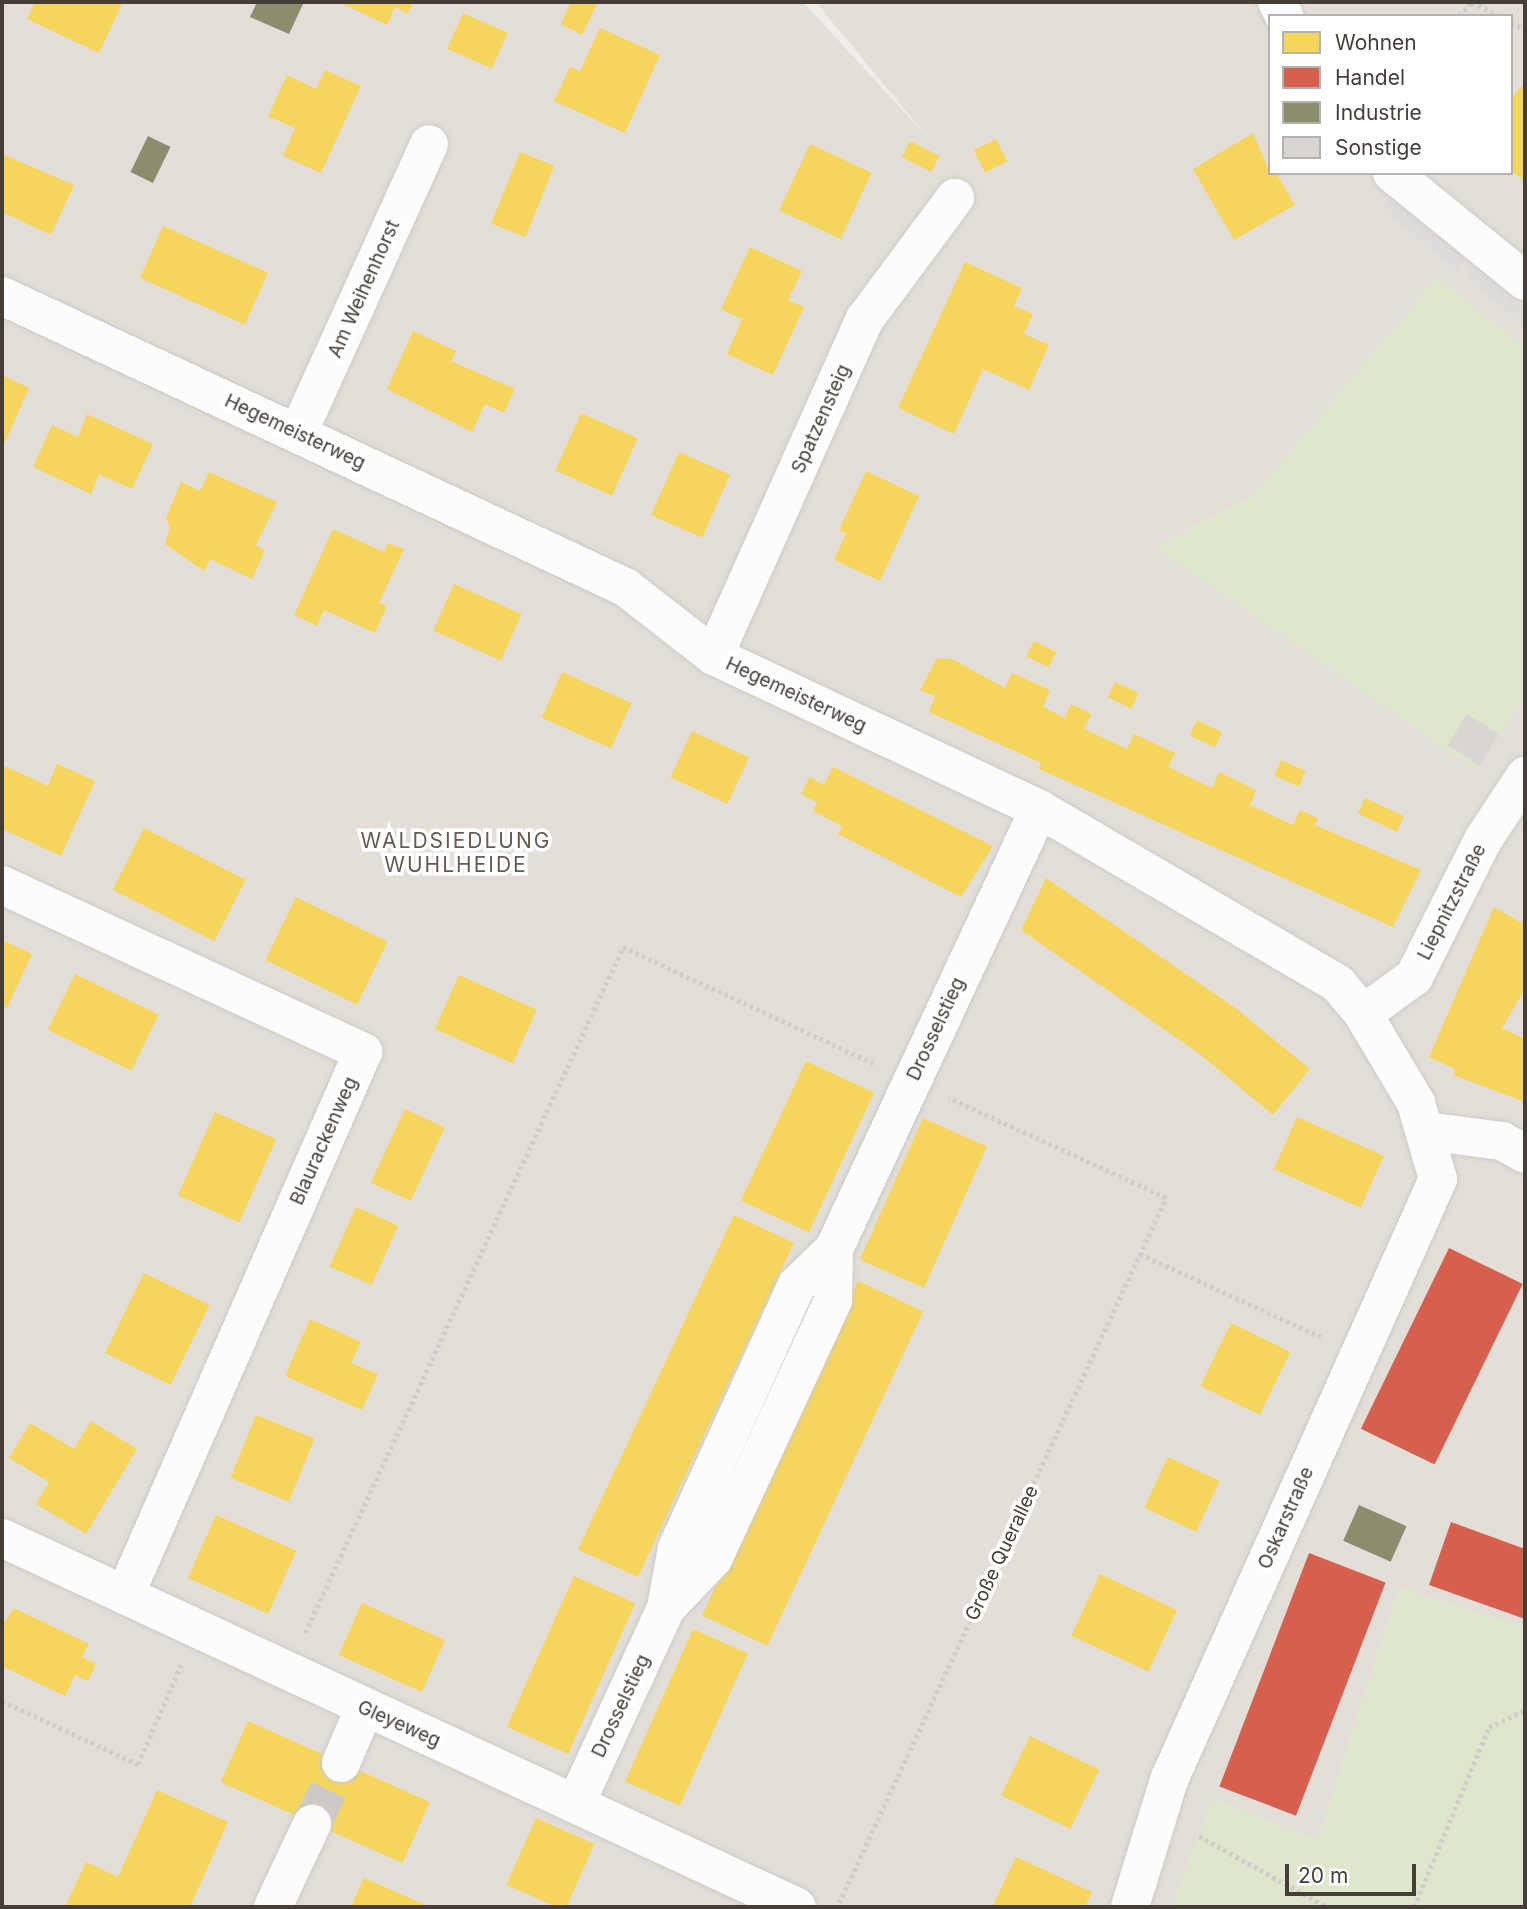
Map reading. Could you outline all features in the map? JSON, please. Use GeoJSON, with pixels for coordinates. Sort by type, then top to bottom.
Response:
{"type":"FeatureCollection","features":[{"type":"Feature","properties":{"kind":"street","name":"Am Weihenhorst"},"geometry":{"type":"LineString","coordinates":[[298,433],[429,144]]}},
{"type":"Feature","properties":{"kind":"street"},"geometry":{"type":"LineString","coordinates":[[1394,175],[1525,281]]}},
{"type":"Feature","properties":{"kind":"street","name":"Spatzensteig"},"geometry":{"type":"LineString","coordinates":[[714,656],[865,319],[955,198]]}},
{"type":"Feature","properties":{"kind":"street","name":"Hegemeisterweg"},"geometry":{"type":"LineString","coordinates":[[2,296],[625,587],[714,656],[1039,809],[1338,984],[1363,1014],[1426,1131]]}},
{"type":"Feature","properties":{"kind":"street","name":"Liepnitzstraße"},"geometry":{"type":"LineString","coordinates":[[1363,1014],[1414,977],[1483,840],[1525,776]]}},
{"type":"Feature","properties":{"kind":"street","name":"Drosselstieg"},"geometry":{"type":"LineString","coordinates":[[576,1803],[667,1608],[677,1548],[797,1285],[834,1249],[1039,809]]}},
{"type":"Feature","properties":{"kind":"street","name":"Blaurackenweg"},"geometry":{"type":"LineString","coordinates":[[2,886],[363,1052],[125,1595]]}},
{"type":"Feature","properties":{"kind":"street"},"geometry":{"type":"LineString","coordinates":[[1426,1131],[1502,1141],[1525,1154]]}},
{"type":"Feature","properties":{"kind":"street","name":"Oskarstraße"},"geometry":{"type":"LineString","coordinates":[[1130,1907],[1169,1780],[1438,1179],[1426,1131]]}},
{"type":"Feature","properties":{"kind":"street","name":"Gleyeweg"},"geometry":{"type":"LineString","coordinates":[[2,1538],[364,1709],[576,1803],[797,1907]]}},
{"type":"Feature","properties":{"kind":"street"},"geometry":{"type":"LineString","coordinates":[[341,1763],[364,1709]]}},
{"type":"Feature","properties":{"kind":"street"},"geometry":{"type":"LineString","coordinates":[[273,1907],[312,1824]]}},
{"type":"Feature","properties":{"kind":"path"},"geometry":{"type":"LineString","coordinates":[[1472,2],[1495,14]]}},
{"type":"Feature","properties":{"kind":"path"},"geometry":{"type":"LineString","coordinates":[[286,1672],[623,947],[887,1069]]}},
{"type":"Feature","properties":{"kind":"path","name":"Große Querallee"},"geometry":{"type":"LineString","coordinates":[[838,1907],[1166,1198],[936,1092]]}},
{"type":"Feature","properties":{"kind":"path"},"geometry":{"type":"LineString","coordinates":[[1140,1254],[1325,1339]]}},
{"type":"Feature","properties":{"kind":"path"},"geometry":{"type":"LineString","coordinates":[[2,1701],[138,1764],[186,1656]]}},
{"type":"Feature","properties":{"kind":"path"},"geometry":{"type":"LineString","coordinates":[[1414,1907],[1489,1727],[1525,1710]]}},
{"type":"Feature","properties":{"kind":"path"},"geometry":{"type":"LineString","coordinates":[[1199,1836],[1327,1907]]}},
{"type":"Feature","properties":{"kind":"shaded area","name":"WALDSIEDLUNG WUHLHEIDE"},"geometry":{"type":"Polygon","coordinates":[[[2,2],[803,2],[929,139],[816,2],[1525,2],[1525,348],[1437,277],[1252,497],[1155,547],[1474,769],[1525,698],[1525,1628],[1399,1588],[1318,1840],[1213,1799],[1172,1907],[2,1907],[2,2]]]}},
{"type":"Feature","properties":{"kind":"shaded area"},"geometry":{"type":"Polygon","coordinates":[[[1390,199],[1465,260],[1457,270],[1382,209],[1390,199]]]}},
{"type":"Feature","properties":{"kind":"shaded area"},"geometry":{"type":"Polygon","coordinates":[[[1473,267],[1525,310],[1525,326],[1468,280],[1473,267]]]}},
{"type":"Feature","properties":{"kind":"green space"},"geometry":{"type":"Polygon","coordinates":[[[1437,277],[1525,348],[1525,698],[1474,769],[1155,547],[1252,497],[1437,277]]]}},
{"type":"Feature","properties":{"kind":"green space"},"geometry":{"type":"Polygon","coordinates":[[[1399,1588],[1525,1628],[1525,1907],[1172,1907],[1213,1798],[1318,1840],[1399,1588]]]}},
{"type":"Feature","properties":{"kind":"building: Wohnen"},"geometry":{"type":"Polygon","coordinates":[[[35,2],[123,2],[99,53],[27,19],[35,2]]]}},
{"type":"Feature","properties":{"kind":"building: Wohnen"},"geometry":{"type":"Polygon","coordinates":[[[339,2],[413,2],[408,14],[395,7],[387,25],[339,2]]]}},
{"type":"Feature","properties":{"kind":"building: Wohnen"},"geometry":{"type":"Polygon","coordinates":[[[571,2],[597,4],[582,35],[561,24],[571,2]]]}},
{"type":"Feature","properties":{"kind":"building: Wohnen"},"geometry":{"type":"Polygon","coordinates":[[[463,13],[508,33],[492,69],[447,49],[463,13]]]}},
{"type":"Feature","properties":{"kind":"building: Wohnen"},"geometry":{"type":"Polygon","coordinates":[[[600,28],[660,55],[625,133],[554,101],[570,67],[580,71],[600,28]]]}},
{"type":"Feature","properties":{"kind":"building: Wohnen"},"geometry":{"type":"Polygon","coordinates":[[[325,70],[361,86],[321,173],[283,156],[295,128],[268,116],[287,75],[316,89],[325,70]]]}},
{"type":"Feature","properties":{"kind":"building: Wohnen"},"geometry":{"type":"Polygon","coordinates":[[[1525,82],[1525,182],[1513,172],[1513,97],[1525,82]]]}},
{"type":"Feature","properties":{"kind":"building: Wohnen"},"geometry":{"type":"Polygon","coordinates":[[[1253,133],[1268,168],[1268,175],[1277,175],[1295,205],[1234,240],[1193,169],[1253,133]]]}},
{"type":"Feature","properties":{"kind":"building: Wohnen"},"geometry":{"type":"Polygon","coordinates":[[[996,139],[1007,161],[985,173],[974,150],[996,139]]]}},
{"type":"Feature","properties":{"kind":"building: Wohnen"},"geometry":{"type":"Polygon","coordinates":[[[910,141],[939,156],[931,172],[902,157],[910,141]]]}},
{"type":"Feature","properties":{"kind":"building: Wohnen"},"geometry":{"type":"Polygon","coordinates":[[[810,144],[872,173],[841,239],[779,210],[810,144]]]}},
{"type":"Feature","properties":{"kind":"building: Wohnen"},"geometry":{"type":"Polygon","coordinates":[[[520,152],[554,166],[525,237],[491,223],[520,152]]]}},
{"type":"Feature","properties":{"kind":"building: Wohnen"},"geometry":{"type":"Polygon","coordinates":[[[2,154],[74,185],[51,235],[2,212],[2,154]]]}},
{"type":"Feature","properties":{"kind":"building: Wohnen"},"geometry":{"type":"Polygon","coordinates":[[[163,226],[268,273],[245,325],[140,278],[163,226]]]}},
{"type":"Feature","properties":{"kind":"building: Wohnen"},"geometry":{"type":"Polygon","coordinates":[[[750,247],[802,271],[788,300],[804,307],[773,375],[727,354],[742,319],[721,309],[750,247]]]}},
{"type":"Feature","properties":{"kind":"building: Wohnen"},"geometry":{"type":"Polygon","coordinates":[[[965,262],[1022,288],[1014,306],[1033,314],[1024,334],[1049,345],[1029,390],[983,369],[954,434],[898,408],[965,262]]]}},
{"type":"Feature","properties":{"kind":"building: Wohnen"},"geometry":{"type":"Polygon","coordinates":[[[413,331],[456,351],[451,361],[515,389],[504,413],[485,404],[472,432],[387,389],[413,331]]]}},
{"type":"Feature","properties":{"kind":"building: Wohnen"},"geometry":{"type":"Polygon","coordinates":[[[2,375],[29,388],[2,449],[2,375]]]}},
{"type":"Feature","properties":{"kind":"building: Wohnen"},"geometry":{"type":"Polygon","coordinates":[[[581,413],[638,438],[612,496],[555,471],[581,413]]]}},
{"type":"Feature","properties":{"kind":"building: Wohnen"},"geometry":{"type":"Polygon","coordinates":[[[87,414],[153,444],[132,489],[99,474],[91,494],[33,467],[52,425],[78,437],[87,414]]]}},
{"type":"Feature","properties":{"kind":"building: Wohnen"},"geometry":{"type":"Polygon","coordinates":[[[679,452],[730,475],[702,538],[651,515],[679,452]]]}},
{"type":"Feature","properties":{"kind":"building: Wohnen"},"geometry":{"type":"Polygon","coordinates":[[[866,471],[919,496],[880,581],[834,560],[846,533],[839,530],[866,471]]]}},
{"type":"Feature","properties":{"kind":"building: Wohnen"},"geometry":{"type":"Polygon","coordinates":[[[209,472],[277,502],[256,545],[265,550],[252,579],[210,559],[204,571],[165,544],[170,527],[166,518],[181,482],[200,491],[209,472]]]}},
{"type":"Feature","properties":{"kind":"building: Wohnen"},"geometry":{"type":"Polygon","coordinates":[[[333,529],[384,552],[388,543],[404,549],[379,603],[387,606],[375,633],[324,610],[317,626],[294,615],[333,529]]]}},
{"type":"Feature","properties":{"kind":"building: Wohnen"},"geometry":{"type":"Polygon","coordinates":[[[454,584],[522,614],[501,661],[433,631],[454,584]]]}},
{"type":"Feature","properties":{"kind":"building: Wohnen"},"geometry":{"type":"Polygon","coordinates":[[[1034,641],[1056,652],[1049,667],[1026,656],[1034,641]]]}},
{"type":"Feature","properties":{"kind":"building: Wohnen"},"geometry":{"type":"Polygon","coordinates":[[[937,658],[952,659],[1005,688],[1012,673],[1050,690],[1043,707],[1065,718],[1071,704],[1091,714],[1084,729],[1127,749],[1134,734],[1175,753],[1168,767],[1212,788],[1219,772],[1256,790],[1250,805],[1293,825],[1300,810],[1318,818],[1315,825],[1421,870],[1393,927],[1039,769],[1041,763],[929,712],[935,696],[920,690],[937,658]]]}},
{"type":"Feature","properties":{"kind":"building: Wohnen"},"geometry":{"type":"Polygon","coordinates":[[[562,672],[631,703],[611,749],[542,718],[562,672]]]}},
{"type":"Feature","properties":{"kind":"building: Wohnen"},"geometry":{"type":"Polygon","coordinates":[[[1115,682],[1139,693],[1131,708],[1108,697],[1115,682]]]}},
{"type":"Feature","properties":{"kind":"building: Wohnen"},"geometry":{"type":"Polygon","coordinates":[[[1197,720],[1222,732],[1215,748],[1190,735],[1197,720]]]}},
{"type":"Feature","properties":{"kind":"building: Wohnen"},"geometry":{"type":"Polygon","coordinates":[[[692,731],[749,758],[728,804],[670,777],[692,731]]]}},
{"type":"Feature","properties":{"kind":"building: Wohnen"},"geometry":{"type":"Polygon","coordinates":[[[1281,760],[1306,771],[1299,787],[1274,776],[1281,760]]]}},
{"type":"Feature","properties":{"kind":"building: Wohnen"},"geometry":{"type":"Polygon","coordinates":[[[57,764],[95,781],[61,856],[2,829],[2,765],[48,786],[57,764]]]}},
{"type":"Feature","properties":{"kind":"building: Wohnen"},"geometry":{"type":"Polygon","coordinates":[[[833,767],[993,846],[961,897],[838,834],[842,826],[813,811],[817,802],[801,794],[810,777],[824,785],[833,767]]]}},
{"type":"Feature","properties":{"kind":"building: Wohnen"},"geometry":{"type":"Polygon","coordinates":[[[1365,798],[1404,816],[1397,832],[1358,813],[1365,798]]]}},
{"type":"Feature","properties":{"kind":"building: Wohnen"},"geometry":{"type":"Polygon","coordinates":[[[144,828],[246,880],[214,941],[113,889],[144,828]]]}},
{"type":"Feature","properties":{"kind":"building: Wohnen"},"geometry":{"type":"Polygon","coordinates":[[[1046,878],[1234,1007],[1310,1069],[1273,1115],[1201,1055],[1021,930],[1046,878]]]}},
{"type":"Feature","properties":{"kind":"building: Wohnen"},"geometry":{"type":"Polygon","coordinates":[[[296,897],[388,942],[357,1005],[265,960],[296,897]]]}},
{"type":"Feature","properties":{"kind":"building: Wohnen"},"geometry":{"type":"Polygon","coordinates":[[[1494,907],[1525,925],[1525,989],[1502,1028],[1525,1039],[1525,1102],[1453,1075],[1455,1069],[1429,1057],[1494,907]]]}},
{"type":"Feature","properties":{"kind":"building: Wohnen"},"geometry":{"type":"Polygon","coordinates":[[[2,940],[32,954],[7,1008],[2,1005],[2,940]]]}},
{"type":"Feature","properties":{"kind":"building: Wohnen"},"geometry":{"type":"Polygon","coordinates":[[[75,974],[159,1015],[131,1070],[48,1030],[75,974]]]}},
{"type":"Feature","properties":{"kind":"building: Wohnen"},"geometry":{"type":"Polygon","coordinates":[[[459,975],[537,1010],[513,1063],[435,1029],[459,975]]]}},
{"type":"Feature","properties":{"kind":"building: Wohnen"},"geometry":{"type":"Polygon","coordinates":[[[806,1061],[874,1093],[809,1232],[741,1201],[806,1061]]]}},
{"type":"Feature","properties":{"kind":"building: Wohnen"},"geometry":{"type":"Polygon","coordinates":[[[405,1109],[445,1128],[411,1201],[371,1182],[405,1109]]]}},
{"type":"Feature","properties":{"kind":"building: Wohnen"},"geometry":{"type":"Polygon","coordinates":[[[215,1112],[276,1139],[239,1222],[178,1195],[215,1112]]]}},
{"type":"Feature","properties":{"kind":"building: Wohnen"},"geometry":{"type":"Polygon","coordinates":[[[1297,1117],[1384,1156],[1361,1208],[1274,1169],[1297,1117]]]}},
{"type":"Feature","properties":{"kind":"building: Wohnen"},"geometry":{"type":"Polygon","coordinates":[[[923,1118],[987,1146],[924,1288],[860,1260],[923,1118]]]}},
{"type":"Feature","properties":{"kind":"building: Wohnen"},"geometry":{"type":"Polygon","coordinates":[[[356,1207],[398,1226],[372,1285],[330,1266],[356,1207]]]}},
{"type":"Feature","properties":{"kind":"building: Wohnen"},"geometry":{"type":"Polygon","coordinates":[[[734,1215],[794,1243],[638,1577],[578,1549],[734,1215]]]}},
{"type":"Feature","properties":{"kind":"building: Wohnen"},"geometry":{"type":"Polygon","coordinates":[[[144,1273],[210,1305],[171,1385],[105,1353],[144,1273]]]}},
{"type":"Feature","properties":{"kind":"building: Wohnen"},"geometry":{"type":"Polygon","coordinates":[[[858,1281],[923,1311],[767,1646],[702,1615],[858,1281]]]}},
{"type":"Feature","properties":{"kind":"building: Wohnen"},"geometry":{"type":"Polygon","coordinates":[[[310,1319],[361,1342],[351,1363],[378,1374],[362,1410],[285,1376],[310,1319]]]}},
{"type":"Feature","properties":{"kind":"building: Wohnen"},"geometry":{"type":"Polygon","coordinates":[[[1231,1323],[1290,1352],[1260,1415],[1200,1386],[1231,1323]]]}},
{"type":"Feature","properties":{"kind":"building: Wohnen"},"geometry":{"type":"Polygon","coordinates":[[[256,1415],[314,1439],[289,1502],[231,1478],[256,1415]]]}},
{"type":"Feature","properties":{"kind":"building: Wohnen"},"geometry":{"type":"Polygon","coordinates":[[[91,1421],[137,1449],[86,1534],[36,1504],[49,1482],[9,1458],[30,1423],[74,1449],[91,1421]]]}},
{"type":"Feature","properties":{"kind":"building: Wohnen"},"geometry":{"type":"Polygon","coordinates":[[[1168,1457],[1220,1481],[1196,1532],[1144,1508],[1168,1457]]]}},
{"type":"Feature","properties":{"kind":"building: Wohnen"},"geometry":{"type":"Polygon","coordinates":[[[216,1515],[296,1551],[268,1614],[188,1578],[216,1515]]]}},
{"type":"Feature","properties":{"kind":"building: Wohnen"},"geometry":{"type":"Polygon","coordinates":[[[1100,1574],[1177,1610],[1148,1672],[1071,1636],[1100,1574]]]}},
{"type":"Feature","properties":{"kind":"building: Wohnen"},"geometry":{"type":"Polygon","coordinates":[[[574,1576],[635,1603],[568,1754],[507,1727],[574,1576]]]}},
{"type":"Feature","properties":{"kind":"building: Wohnen"},"geometry":{"type":"Polygon","coordinates":[[[362,1603],[445,1640],[422,1692],[339,1655],[362,1603]]]}},
{"type":"Feature","properties":{"kind":"building: Wohnen"},"geometry":{"type":"Polygon","coordinates":[[[14,1608],[89,1644],[82,1657],[96,1664],[88,1681],[75,1675],[65,1696],[2,1666],[2,1626],[14,1608]]]}},
{"type":"Feature","properties":{"kind":"building: Wohnen"},"geometry":{"type":"Polygon","coordinates":[[[693,1629],[748,1653],[680,1806],[625,1782],[693,1629]]]}},
{"type":"Feature","properties":{"kind":"building: Wohnen"},"geometry":{"type":"Polygon","coordinates":[[[248,1721],[430,1802],[403,1863],[221,1782],[248,1721]]]}},
{"type":"Feature","properties":{"kind":"building: Wohnen"},"geometry":{"type":"Polygon","coordinates":[[[1030,1736],[1099,1770],[1070,1829],[1001,1795],[1030,1736]]]}},
{"type":"Feature","properties":{"kind":"building: Wohnen"},"geometry":{"type":"Polygon","coordinates":[[[157,1790],[228,1822],[190,1907],[65,1907],[86,1862],[118,1877],[157,1790]]]}},
{"type":"Feature","properties":{"kind":"building: Wohnen"},"geometry":{"type":"Polygon","coordinates":[[[536,1818],[594,1844],[566,1907],[556,1907],[506,1885],[536,1818]]]}},
{"type":"Feature","properties":{"kind":"building: Wohnen"},"geometry":{"type":"Polygon","coordinates":[[[1016,1857],[1092,1892],[1085,1907],[992,1907],[1016,1857]]]}},
{"type":"Feature","properties":{"kind":"building: Wohnen"},"geometry":{"type":"Polygon","coordinates":[[[364,1878],[430,1907],[351,1907],[364,1878]]]}},
{"type":"Feature","properties":{"kind":"building: Handel"},"geometry":{"type":"Polygon","coordinates":[[[1449,1248],[1523,1284],[1435,1465],[1361,1429],[1449,1248]]]}},
{"type":"Feature","properties":{"kind":"building: Handel"},"geometry":{"type":"Polygon","coordinates":[[[1451,1522],[1525,1549],[1525,1619],[1429,1585],[1451,1522]]]}},
{"type":"Feature","properties":{"kind":"building: Handel"},"geometry":{"type":"Polygon","coordinates":[[[1309,1553],[1386,1582],[1296,1816],[1219,1786],[1309,1553]]]}},
{"type":"Feature","properties":{"kind":"building: Industrie"},"geometry":{"type":"Polygon","coordinates":[[[257,2],[304,2],[289,34],[250,17],[257,2]]]}},
{"type":"Feature","properties":{"kind":"building: Industrie"},"geometry":{"type":"Polygon","coordinates":[[[148,136],[170,147],[153,183],[130,172],[148,136]]]}},
{"type":"Feature","properties":{"kind":"building: Industrie"},"geometry":{"type":"Polygon","coordinates":[[[1359,1505],[1407,1526],[1391,1562],[1343,1541],[1359,1505]]]}},
{"type":"Feature","properties":{"kind":"building: Sonstige"},"geometry":{"type":"Polygon","coordinates":[[[1467,714],[1499,734],[1480,766],[1447,745],[1467,714]]]}},
{"type":"Feature","properties":{"kind":"tunnel"},"geometry":{"type":"LineString","coordinates":[[312,1824],[341,1763]]}},
{"type":"Feature","properties":{"kind":"district","name":"WALDSIEDLUNG WUHLHEIDE"},"geometry":{"type":"Point","coordinates":[456,853]}}]}
